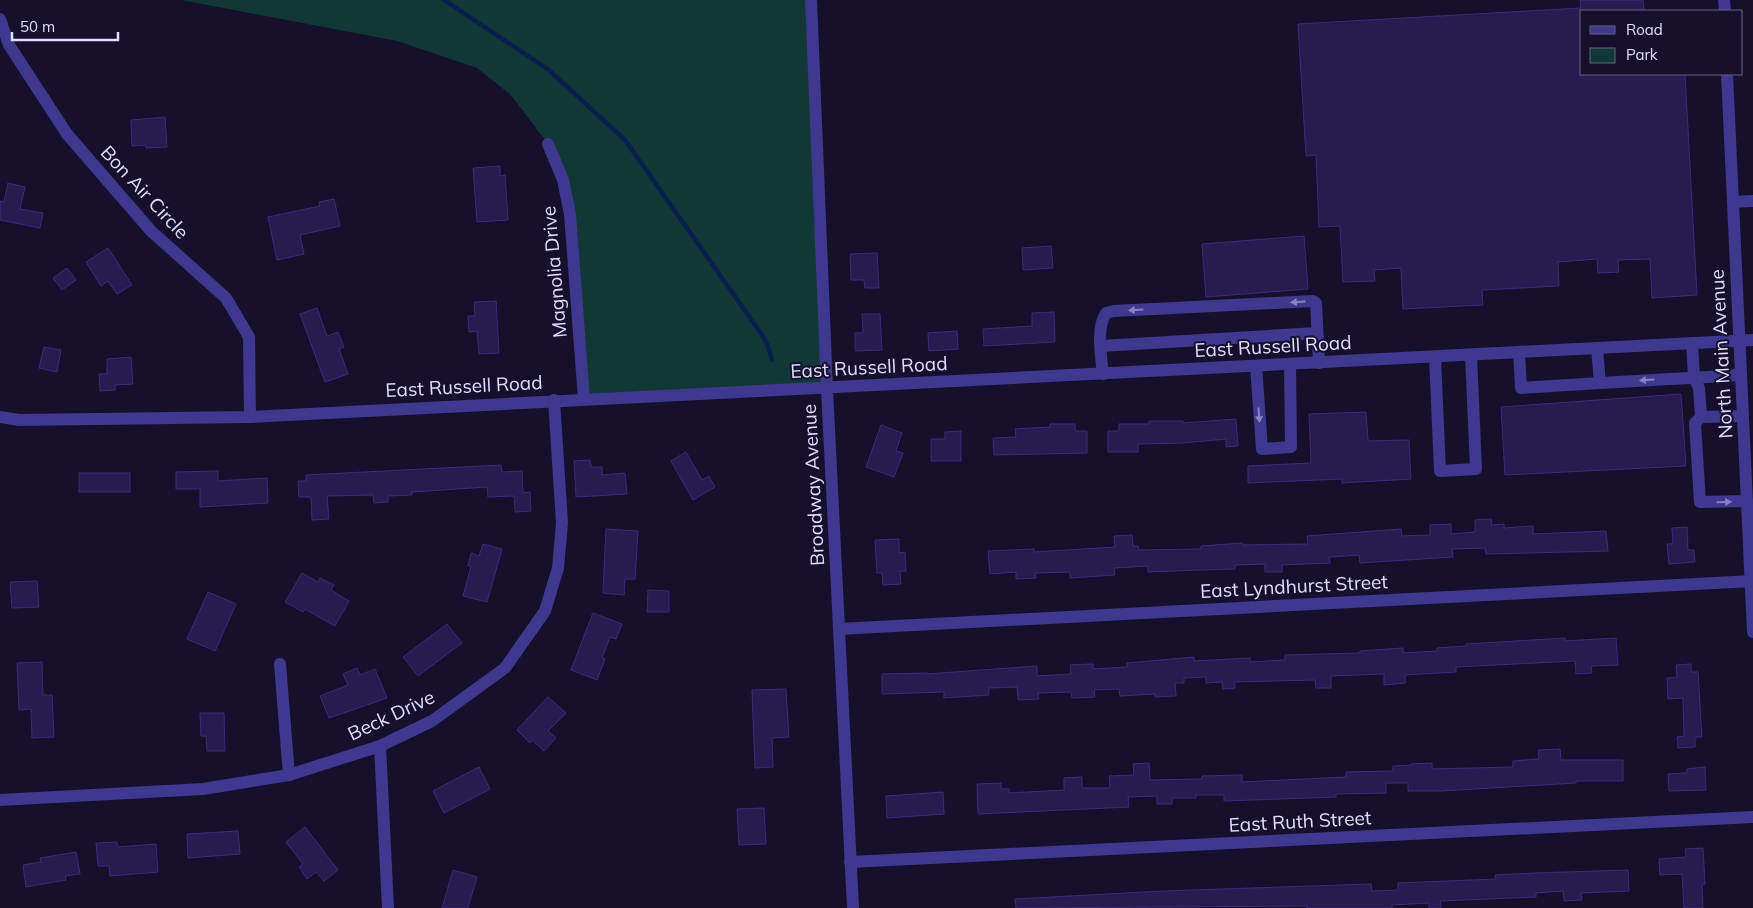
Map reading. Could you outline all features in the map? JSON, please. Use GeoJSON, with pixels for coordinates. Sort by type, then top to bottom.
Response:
{"type":"FeatureCollection","features":[{"type":"Feature","properties":{"kind":"street","name":"Broadway Avenue"},"geometry":{"type":"LineString","coordinates":[[811,0],[827,388],[852,908]]}},
{"type":"Feature","properties":{"kind":"street","name":"Bon Air Circle"},"geometry":{"type":"LineString","coordinates":[[0,19],[9,45],[66,134],[151,231],[226,298],[249,337],[250,417]]}},
{"type":"Feature","properties":{"kind":"street","name":"North Main Avenue"},"geometry":{"type":"LineString","coordinates":[[1727,75],[1739,341],[1746,422],[1747,501],[1753,632]]}},
{"type":"Feature","properties":{"kind":"street","name":"Magnolia Drive"},"geometry":{"type":"LineString","coordinates":[[548,144],[563,180],[570,214],[584,399]]}},
{"type":"Feature","properties":{"kind":"street"},"geometry":{"type":"LineString","coordinates":[[1733,202],[1753,201]]}},
{"type":"Feature","properties":{"kind":"street"},"geometry":{"type":"LineString","coordinates":[[1103,374],[1101,346],[1104,317],[1106,313],[1114,311],[1313,301],[1316,303],[1319,363]]}},
{"type":"Feature","properties":{"kind":"street"},"geometry":{"type":"LineString","coordinates":[[1101,346],[1317,333]]}},
{"type":"Feature","properties":{"kind":"street","name":"East Russell Road"},"geometry":{"type":"LineString","coordinates":[[0,417],[19,420],[250,417],[1753,340]]}},
{"type":"Feature","properties":{"kind":"street"},"geometry":{"type":"LineString","coordinates":[[1692,343],[1694,377],[1699,388],[1701,417],[1695,423],[1700,502],[1747,501]]}},
{"type":"Feature","properties":{"kind":"street"},"geometry":{"type":"LineString","coordinates":[[1598,348],[1600,383]]}},
{"type":"Feature","properties":{"kind":"street"},"geometry":{"type":"LineString","coordinates":[[1519,352],[1520,388],[1741,375]]}},
{"type":"Feature","properties":{"kind":"street"},"geometry":{"type":"LineString","coordinates":[[1436,357],[1440,471],[1476,469],[1470,355]]}},
{"type":"Feature","properties":{"kind":"street"},"geometry":{"type":"LineString","coordinates":[[1256,366],[1262,449],[1291,448],[1290,364]]}},
{"type":"Feature","properties":{"kind":"street","name":"Beck Drive"},"geometry":{"type":"LineString","coordinates":[[0,800],[203,789],[289,775],[380,746],[432,721],[505,668],[545,611],[558,568],[562,523],[554,400]]}},
{"type":"Feature","properties":{"kind":"street"},"geometry":{"type":"LineString","coordinates":[[1701,417],[1746,422]]}},
{"type":"Feature","properties":{"kind":"street","name":"East Lyndhurst Street"},"geometry":{"type":"LineString","coordinates":[[839,629],[1752,581]]}},
{"type":"Feature","properties":{"kind":"street"},"geometry":{"type":"LineString","coordinates":[[280,664],[289,775]]}},
{"type":"Feature","properties":{"kind":"street"},"geometry":{"type":"LineString","coordinates":[[380,746],[388,908]]}},
{"type":"Feature","properties":{"kind":"street","name":"East Ruth Street"},"geometry":{"type":"LineString","coordinates":[[850,862],[1753,817]]}},
{"type":"Feature","properties":{"kind":"green space"},"geometry":{"type":"Polygon","coordinates":[[[181,0],[811,0],[827,389],[584,399],[570,214],[548,144],[511,95],[477,68],[397,41],[181,0]]]}},
{"type":"Feature","properties":{"kind":"building"},"geometry":{"type":"Polygon","coordinates":[[[1580,0],[1643,0],[1644,10],[1580,10],[1580,75],[1685,75],[1697,295],[1652,298],[1650,259],[1618,260],[1619,272],[1598,273],[1597,259],[1558,262],[1559,286],[1482,290],[1483,305],[1403,309],[1401,268],[1374,270],[1375,281],[1343,282],[1340,226],[1319,227],[1316,155],[1306,156],[1298,24],[1581,8],[1580,0]]]}},
{"type":"Feature","properties":{"kind":"building"},"geometry":{"type":"Polygon","coordinates":[[[165,117],[167,147],[146,148],[146,145],[132,146],[131,120],[165,117]]]}},
{"type":"Feature","properties":{"kind":"building"},"geometry":{"type":"Polygon","coordinates":[[[500,166],[500,176],[505,175],[508,220],[477,222],[473,168],[500,166]]]}},
{"type":"Feature","properties":{"kind":"building"},"geometry":{"type":"Polygon","coordinates":[[[8,183],[25,187],[20,209],[43,213],[40,228],[0,220],[0,201],[4,202],[8,183]]]}},
{"type":"Feature","properties":{"kind":"building"},"geometry":{"type":"Polygon","coordinates":[[[334,199],[340,226],[300,235],[304,254],[277,260],[268,217],[320,206],[319,202],[334,199]]]}},
{"type":"Feature","properties":{"kind":"building"},"geometry":{"type":"Polygon","coordinates":[[[1304,236],[1308,289],[1206,297],[1202,244],[1304,236]]]}},
{"type":"Feature","properties":{"kind":"building"},"geometry":{"type":"Polygon","coordinates":[[[1051,246],[1053,268],[1023,270],[1022,248],[1051,246]]]}},
{"type":"Feature","properties":{"kind":"building"},"geometry":{"type":"Polygon","coordinates":[[[108,248],[132,285],[117,294],[108,281],[101,286],[86,262],[108,248]]]}},
{"type":"Feature","properties":{"kind":"building"},"geometry":{"type":"Polygon","coordinates":[[[877,253],[879,288],[865,288],[864,280],[851,280],[850,254],[877,253]]]}},
{"type":"Feature","properties":{"kind":"building"},"geometry":{"type":"Polygon","coordinates":[[[67,268],[76,280],[62,290],[53,278],[67,268]]]}},
{"type":"Feature","properties":{"kind":"building"},"geometry":{"type":"Polygon","coordinates":[[[496,301],[499,353],[479,354],[477,331],[469,332],[468,316],[475,316],[474,302],[496,301]]]}},
{"type":"Feature","properties":{"kind":"building"},"geometry":{"type":"Polygon","coordinates":[[[317,308],[327,336],[338,332],[344,347],[339,349],[348,374],[325,382],[300,314],[317,308]]]}},
{"type":"Feature","properties":{"kind":"building"},"geometry":{"type":"Polygon","coordinates":[[[1054,312],[1055,342],[984,346],[983,329],[1032,326],[1032,313],[1054,312]]]}},
{"type":"Feature","properties":{"kind":"building"},"geometry":{"type":"Polygon","coordinates":[[[862,314],[880,314],[882,350],[855,351],[855,333],[863,333],[862,314]]]}},
{"type":"Feature","properties":{"kind":"building"},"geometry":{"type":"Polygon","coordinates":[[[957,331],[958,349],[929,351],[928,333],[957,331]]]}},
{"type":"Feature","properties":{"kind":"building"},"geometry":{"type":"Polygon","coordinates":[[[44,347],[61,350],[57,372],[39,368],[44,347]]]}},
{"type":"Feature","properties":{"kind":"building"},"geometry":{"type":"Polygon","coordinates":[[[131,357],[133,384],[115,385],[115,390],[100,391],[99,374],[107,374],[107,359],[131,357]]]}},
{"type":"Feature","properties":{"kind":"building"},"geometry":{"type":"Polygon","coordinates":[[[1681,394],[1686,466],[1505,475],[1501,407],[1681,394]]]}},
{"type":"Feature","properties":{"kind":"building"},"geometry":{"type":"Polygon","coordinates":[[[1366,412],[1368,441],[1409,440],[1411,479],[1342,483],[1342,479],[1248,483],[1248,466],[1311,463],[1309,414],[1366,412]]]}},
{"type":"Feature","properties":{"kind":"building"},"geometry":{"type":"Polygon","coordinates":[[[1236,419],[1238,446],[1226,447],[1226,439],[1183,443],[1138,444],[1138,452],[1108,452],[1108,431],[1119,431],[1119,424],[1149,424],[1149,421],[1183,421],[1183,423],[1236,419]]]}},
{"type":"Feature","properties":{"kind":"building"},"geometry":{"type":"Polygon","coordinates":[[[1050,424],[1075,424],[1075,431],[1087,431],[1087,453],[994,455],[993,438],[1016,437],[1015,429],[1050,427],[1050,424]]]}},
{"type":"Feature","properties":{"kind":"building"},"geometry":{"type":"Polygon","coordinates":[[[881,425],[902,433],[896,451],[903,453],[894,477],[866,467],[881,425]]]}},
{"type":"Feature","properties":{"kind":"building"},"geometry":{"type":"Polygon","coordinates":[[[961,431],[961,461],[931,461],[931,439],[945,439],[945,432],[961,431]]]}},
{"type":"Feature","properties":{"kind":"building"},"geometry":{"type":"Polygon","coordinates":[[[686,452],[702,480],[709,476],[715,487],[693,500],[671,461],[686,452]]]}},
{"type":"Feature","properties":{"kind":"building"},"geometry":{"type":"Polygon","coordinates":[[[590,460],[591,467],[602,467],[602,475],[625,473],[627,494],[576,497],[574,461],[590,460]]]}},
{"type":"Feature","properties":{"kind":"building"},"geometry":{"type":"Polygon","coordinates":[[[501,465],[502,472],[522,471],[523,493],[530,492],[531,511],[515,512],[514,496],[488,497],[487,487],[412,492],[412,495],[388,496],[388,502],[374,503],[373,495],[327,496],[329,519],[312,520],[311,497],[299,497],[298,481],[306,481],[306,475],[501,465]]]}},
{"type":"Feature","properties":{"kind":"building"},"geometry":{"type":"Polygon","coordinates":[[[218,471],[218,481],[267,478],[268,503],[200,507],[200,489],[176,489],[176,472],[218,471]]]}},
{"type":"Feature","properties":{"kind":"building"},"geometry":{"type":"Polygon","coordinates":[[[79,473],[130,473],[130,492],[79,492],[79,473]]]}},
{"type":"Feature","properties":{"kind":"building"},"geometry":{"type":"Polygon","coordinates":[[[1491,519],[1492,525],[1504,524],[1504,528],[1533,526],[1533,534],[1606,531],[1608,551],[1486,554],[1485,548],[1452,549],[1453,557],[1360,563],[1359,555],[1329,557],[1330,563],[1282,565],[1282,572],[1265,572],[1265,564],[1235,565],[1235,569],[1148,572],[1148,566],[1114,568],[1115,575],[1070,578],[1070,572],[1035,573],[1036,578],[1016,579],[1016,572],[990,574],[988,551],[1034,549],[1034,552],[1115,547],[1114,536],[1132,535],[1133,546],[1138,546],[1139,550],[1201,549],[1201,546],[1242,543],[1243,545],[1308,544],[1307,536],[1401,529],[1402,536],[1430,535],[1430,525],[1451,524],[1451,534],[1475,532],[1475,520],[1491,519]]]}},
{"type":"Feature","properties":{"kind":"building"},"geometry":{"type":"Polygon","coordinates":[[[1687,527],[1688,550],[1694,550],[1695,562],[1669,564],[1667,544],[1673,544],[1672,528],[1687,527]]]}},
{"type":"Feature","properties":{"kind":"building"},"geometry":{"type":"Polygon","coordinates":[[[606,529],[638,531],[635,579],[625,579],[624,595],[603,593],[606,529]]]}},
{"type":"Feature","properties":{"kind":"building"},"geometry":{"type":"Polygon","coordinates":[[[899,539],[899,553],[905,552],[906,571],[900,571],[901,584],[883,585],[882,573],[877,573],[875,540],[899,539]]]}},
{"type":"Feature","properties":{"kind":"building"},"geometry":{"type":"Polygon","coordinates":[[[483,544],[502,549],[487,602],[463,596],[471,566],[468,566],[471,553],[479,556],[483,544]]]}},
{"type":"Feature","properties":{"kind":"building"},"geometry":{"type":"Polygon","coordinates":[[[302,573],[318,582],[320,578],[334,585],[331,590],[349,601],[335,626],[305,609],[303,612],[285,602],[302,573]]]}},
{"type":"Feature","properties":{"kind":"building"},"geometry":{"type":"Polygon","coordinates":[[[37,581],[39,607],[12,608],[10,582],[37,581]]]}},
{"type":"Feature","properties":{"kind":"building"},"geometry":{"type":"Polygon","coordinates":[[[648,590],[669,591],[669,612],[647,612],[648,590]]]}},
{"type":"Feature","properties":{"kind":"building"},"geometry":{"type":"Polygon","coordinates":[[[208,592],[236,604],[215,651],[187,639],[208,592]]]}},
{"type":"Feature","properties":{"kind":"building"},"geometry":{"type":"Polygon","coordinates":[[[593,613],[622,624],[616,639],[610,637],[602,658],[605,659],[597,680],[571,670],[593,613]]]}},
{"type":"Feature","properties":{"kind":"building"},"geometry":{"type":"Polygon","coordinates":[[[447,624],[462,643],[418,676],[403,657],[447,624]]]}},
{"type":"Feature","properties":{"kind":"building"},"geometry":{"type":"Polygon","coordinates":[[[1565,638],[1565,641],[1616,638],[1618,665],[1591,666],[1592,673],[1576,674],[1575,661],[1456,667],[1456,672],[1405,675],[1405,683],[1384,685],[1384,674],[1331,676],[1331,688],[1316,688],[1315,680],[1234,682],[1235,688],[1223,689],[1222,682],[1206,683],[1206,677],[1184,678],[1184,683],[1175,683],[1176,696],[1155,697],[1155,694],[1120,696],[1119,689],[1094,690],[1095,697],[1072,698],[1071,692],[1038,693],[1039,699],[1018,700],[1017,687],[989,688],[989,695],[944,698],[944,692],[882,694],[882,674],[927,674],[1037,666],[1037,676],[1071,674],[1070,665],[1093,664],[1093,669],[1127,667],[1127,663],[1194,657],[1194,661],[1250,658],[1250,662],[1285,660],[1285,655],[1360,653],[1360,651],[1403,648],[1403,653],[1437,651],[1437,648],[1466,646],[1466,644],[1565,638]]]}},
{"type":"Feature","properties":{"kind":"building"},"geometry":{"type":"Polygon","coordinates":[[[42,662],[43,695],[52,695],[54,737],[32,738],[31,709],[19,710],[17,663],[42,662]]]}},
{"type":"Feature","properties":{"kind":"building"},"geometry":{"type":"Polygon","coordinates":[[[1691,664],[1691,672],[1698,672],[1702,737],[1695,737],[1695,747],[1678,748],[1677,737],[1684,736],[1683,698],[1668,699],[1667,678],[1677,677],[1676,665],[1691,664]]]}},
{"type":"Feature","properties":{"kind":"building"},"geometry":{"type":"Polygon","coordinates":[[[357,668],[360,675],[375,669],[387,698],[329,718],[320,696],[348,685],[343,674],[357,668]]]}},
{"type":"Feature","properties":{"kind":"building"},"geometry":{"type":"Polygon","coordinates":[[[786,689],[789,737],[772,738],[773,767],[755,768],[752,690],[786,689]]]}},
{"type":"Feature","properties":{"kind":"building"},"geometry":{"type":"Polygon","coordinates":[[[548,697],[566,713],[548,731],[556,738],[544,751],[532,740],[530,743],[517,730],[548,697]]]}},
{"type":"Feature","properties":{"kind":"building"},"geometry":{"type":"Polygon","coordinates":[[[200,713],[224,713],[225,751],[207,751],[206,736],[201,736],[200,713]]]}},
{"type":"Feature","properties":{"kind":"building"},"geometry":{"type":"Polygon","coordinates":[[[1560,749],[1561,760],[1623,760],[1623,781],[1576,781],[1576,783],[1441,791],[1408,791],[1408,783],[1386,783],[1386,793],[1336,794],[1336,797],[1224,801],[1224,795],[1196,795],[1196,798],[1172,798],[1172,804],[1157,804],[1157,796],[1128,797],[1129,807],[978,814],[977,784],[1001,783],[1001,789],[1009,789],[1009,793],[1064,790],[1064,778],[1082,777],[1082,788],[1110,788],[1109,776],[1134,775],[1133,764],[1149,763],[1150,780],[1202,779],[1202,776],[1242,775],[1242,782],[1346,777],[1346,772],[1393,771],[1393,766],[1411,764],[1432,763],[1432,769],[1513,767],[1513,761],[1539,759],[1538,750],[1560,749]]]}},
{"type":"Feature","properties":{"kind":"building"},"geometry":{"type":"Polygon","coordinates":[[[479,767],[490,789],[444,813],[433,791],[479,767]]]}},
{"type":"Feature","properties":{"kind":"building"},"geometry":{"type":"Polygon","coordinates":[[[1705,767],[1706,790],[1669,791],[1668,774],[1687,773],[1687,769],[1705,767]]]}},
{"type":"Feature","properties":{"kind":"building"},"geometry":{"type":"Polygon","coordinates":[[[943,792],[944,814],[887,818],[886,796],[943,792]]]}},
{"type":"Feature","properties":{"kind":"building"},"geometry":{"type":"Polygon","coordinates":[[[764,808],[766,844],[739,845],[737,809],[764,808]]]}},
{"type":"Feature","properties":{"kind":"building"},"geometry":{"type":"Polygon","coordinates":[[[305,827],[338,870],[324,881],[316,872],[307,879],[299,867],[303,864],[286,842],[305,827]]]}},
{"type":"Feature","properties":{"kind":"building"},"geometry":{"type":"Polygon","coordinates":[[[238,831],[240,854],[188,858],[187,834],[238,831]]]}},
{"type":"Feature","properties":{"kind":"building"},"geometry":{"type":"Polygon","coordinates":[[[117,842],[117,847],[156,844],[158,872],[110,876],[109,866],[98,866],[96,843],[117,842]]]}},
{"type":"Feature","properties":{"kind":"building"},"geometry":{"type":"Polygon","coordinates":[[[1703,848],[1705,884],[1702,885],[1703,908],[1684,908],[1682,874],[1660,875],[1659,859],[1686,857],[1685,849],[1703,848]]]}},
{"type":"Feature","properties":{"kind":"building"},"geometry":{"type":"Polygon","coordinates":[[[76,852],[80,874],[65,876],[66,880],[26,887],[23,865],[41,862],[40,858],[76,852]]]}},
{"type":"Feature","properties":{"kind":"building"},"geometry":{"type":"Polygon","coordinates":[[[453,870],[477,877],[468,908],[442,908],[453,870]]]}},
{"type":"Feature","properties":{"kind":"building"},"geometry":{"type":"Polygon","coordinates":[[[1628,870],[1629,891],[1581,893],[1582,900],[1564,901],[1563,891],[1536,893],[1536,897],[1440,901],[1441,908],[1429,908],[1429,903],[1392,905],[1392,908],[1307,908],[1307,906],[1016,908],[1015,899],[1163,891],[1371,884],[1372,891],[1398,890],[1398,883],[1496,879],[1495,875],[1628,870]]]}},
{"type":"Feature","properties":{"kind":"waterway"},"geometry":{"type":"LineString","coordinates":[[444,0],[549,70],[625,140],[760,332],[768,346],[772,360]]}}]}
